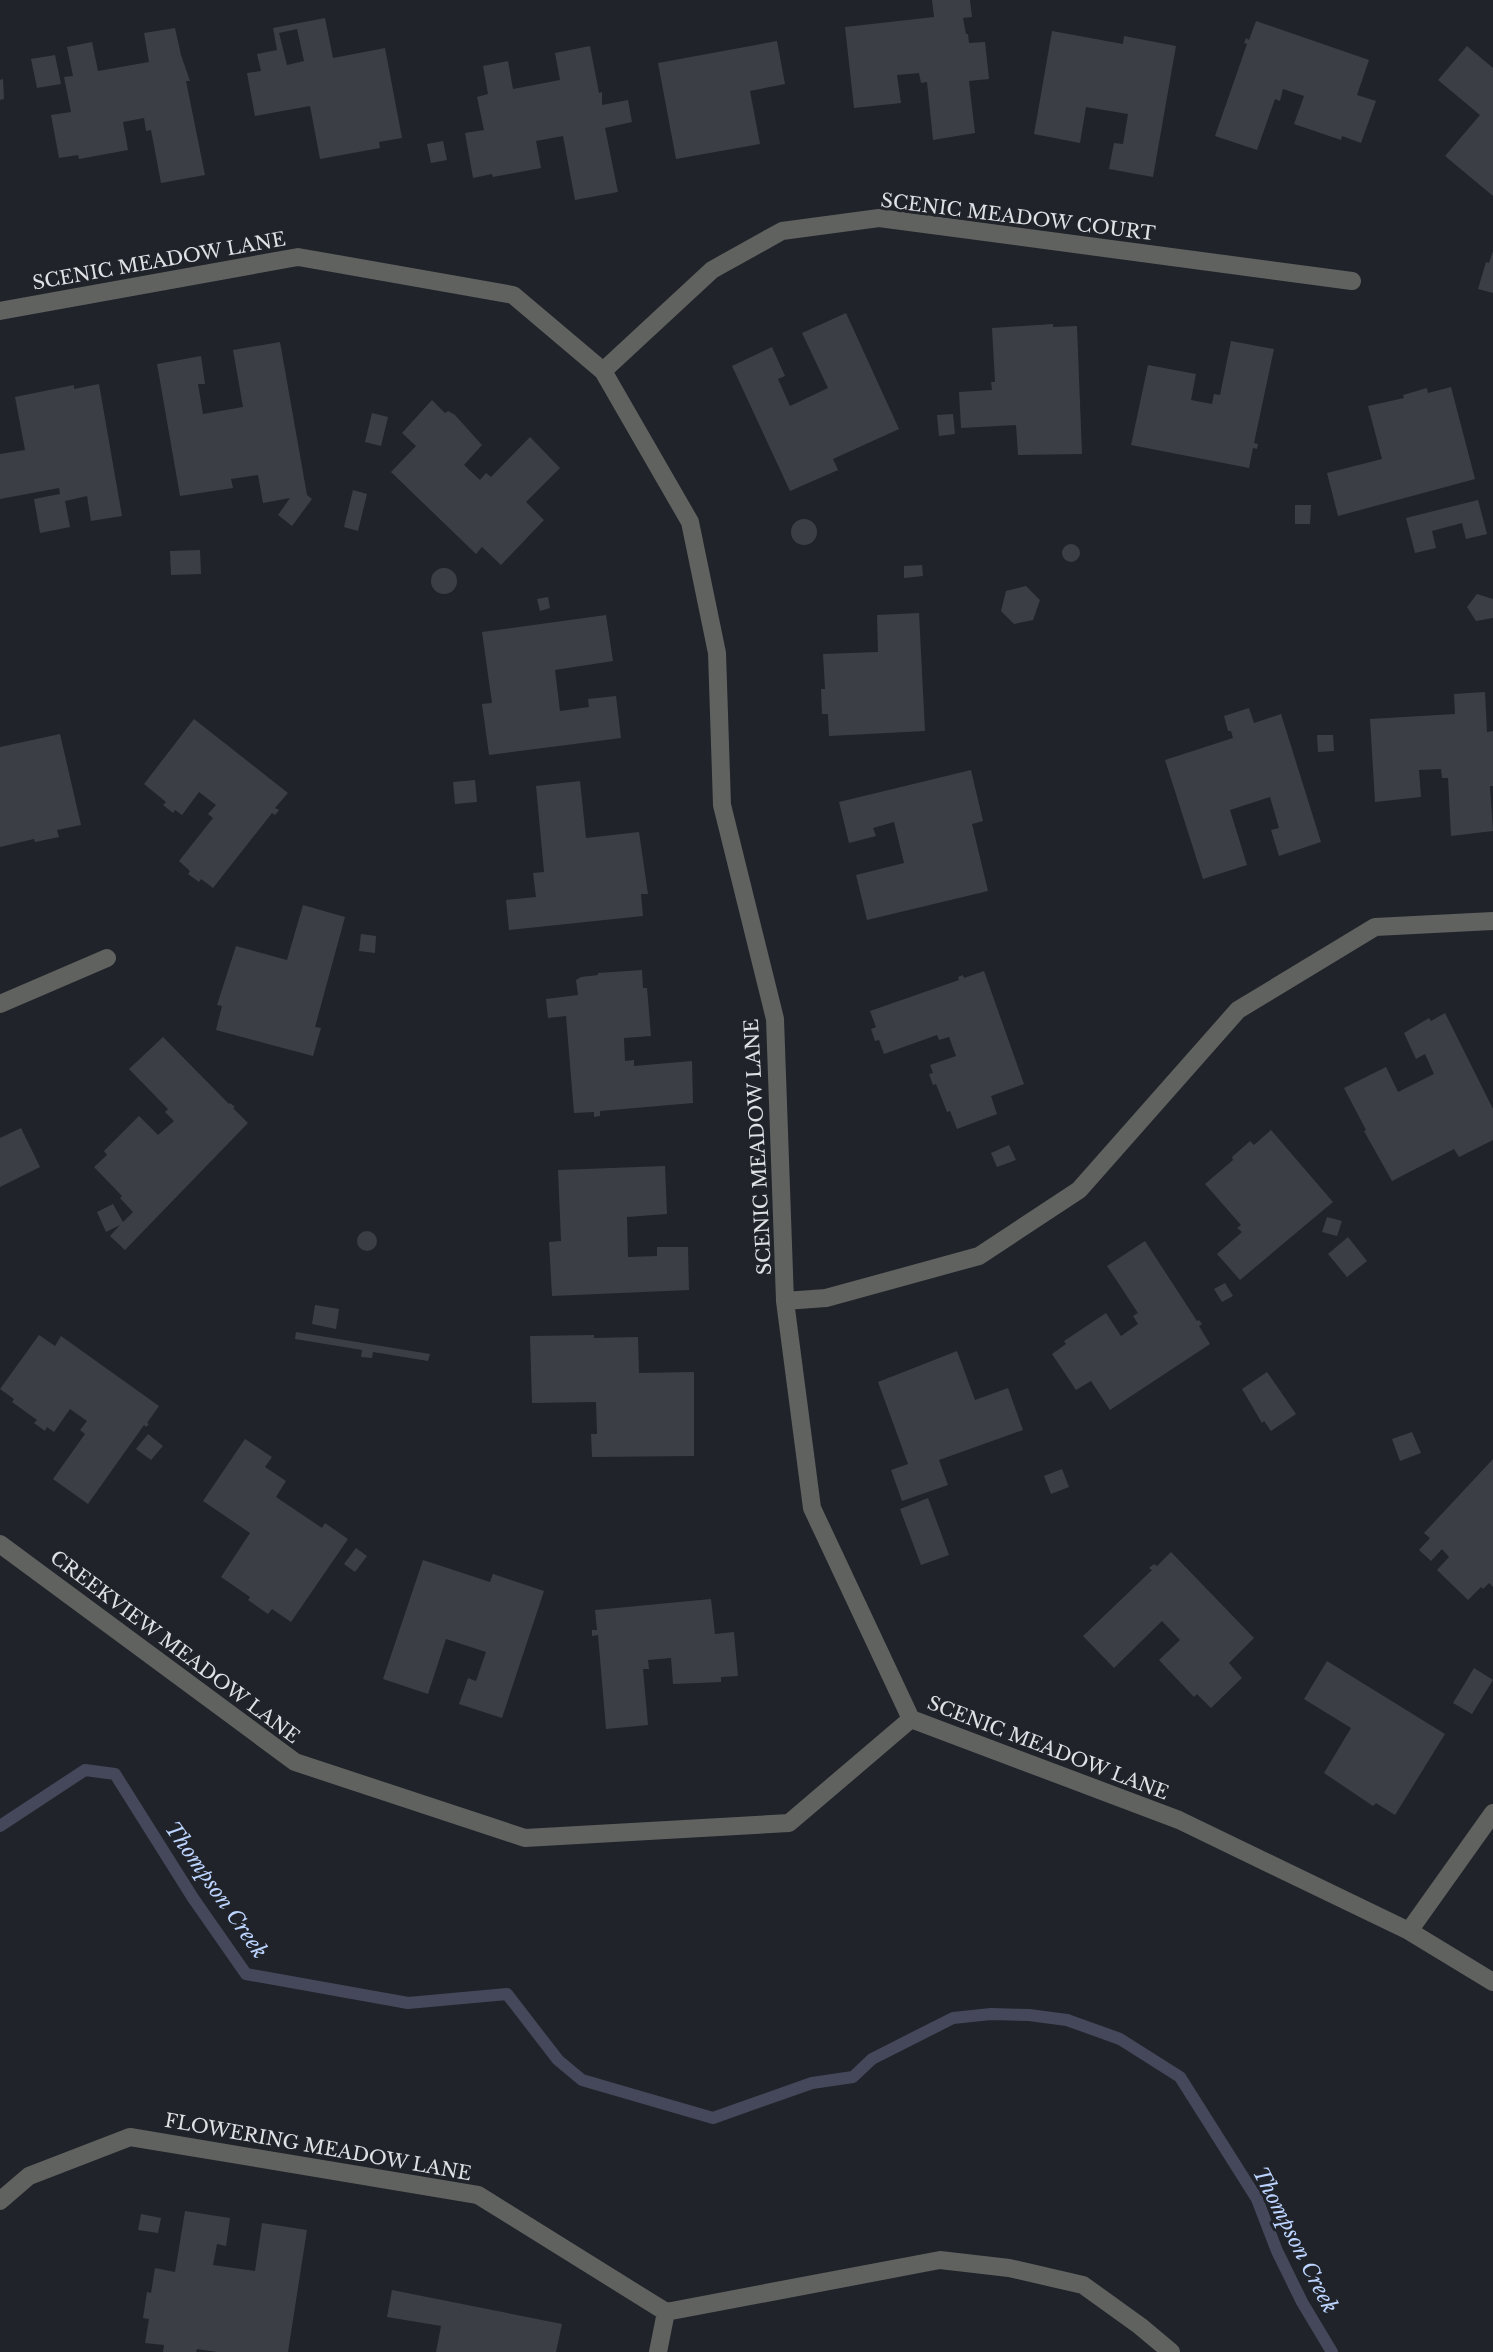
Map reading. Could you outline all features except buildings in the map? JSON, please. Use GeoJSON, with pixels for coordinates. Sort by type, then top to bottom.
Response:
{"type":"FeatureCollection","features":[{"type":"Feature","properties":{"kind":"street","name":"SCENIC MEADOW COURT"},"geometry":{"type":"LineString","coordinates":[[603,372],[712,270],[782,231],[879,218],[1352,281]]}},
{"type":"Feature","properties":{"kind":"street","name":"SCENIC MEADOW LANE"},"geometry":{"type":"LineString","coordinates":[[0,312],[298,257],[513,295],[603,372],[690,522],[717,653],[722,805],[775,1019],[785,1301],[812,1508],[911,1719],[1179,1820],[1409,1931],[1493,1982]]}},
{"type":"Feature","properties":{"kind":"street"},"geometry":{"type":"LineString","coordinates":[[785,1301],[825,1298],[979,1256],[1079,1191],[1238,1010],[1375,927],[1493,921]]}},
{"type":"Feature","properties":{"kind":"street"},"geometry":{"type":"LineString","coordinates":[[0,1004],[107,958]]}},
{"type":"Feature","properties":{"kind":"street","name":"CREEKVIEW MEADOW LANE"},"geometry":{"type":"LineString","coordinates":[[0,1544],[295,1762],[525,1838],[789,1823],[911,1719]]}},
{"type":"Feature","properties":{"kind":"street"},"geometry":{"type":"LineString","coordinates":[[1409,1931],[1493,1813]]}},
{"type":"Feature","properties":{"kind":"street","name":"FLOWERING MEADOW LANE"},"geometry":{"type":"LineString","coordinates":[[0,2201],[29,2176],[131,2137],[478,2195],[666,2312]]}},
{"type":"Feature","properties":{"kind":"street"},"geometry":{"type":"LineString","coordinates":[[658,2352],[666,2312],[940,2260],[1009,2269],[1083,2285],[1171,2352]]}},
{"type":"Feature","properties":{"kind":"waterway","name":"Thompson Creek"},"geometry":{"type":"LineString","coordinates":[[0,1826],[85,1770],[115,1774],[193,1898],[246,1974],[408,2003],[507,1994],[558,2060],[582,2080],[713,2118],[812,2083],[853,2077],[872,2059],[953,2018],[991,2014],[1029,2015],[1067,2020],[1120,2039],[1180,2077],[1257,2199],[1277,2251],[1302,2302],[1332,2352]]}}]}
